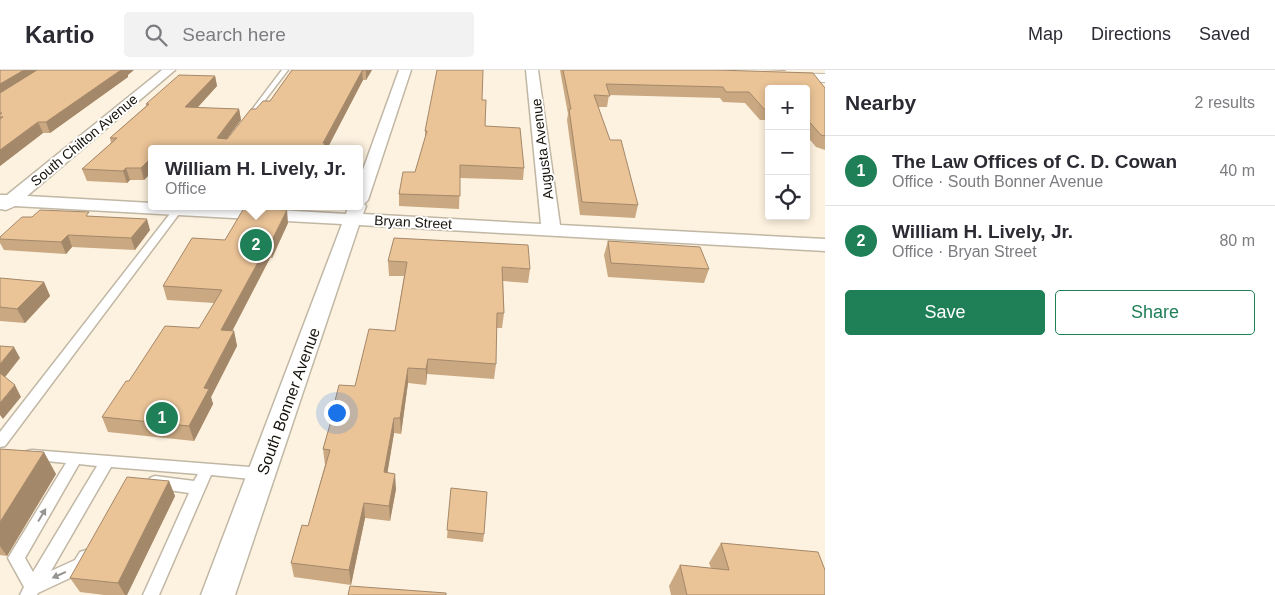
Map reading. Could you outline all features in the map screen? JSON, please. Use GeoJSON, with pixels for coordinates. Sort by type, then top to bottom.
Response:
{"type":"FeatureCollection","features":[{"type":"Feature","properties":{"kind":"street","name":"South Chilton Avenue"},"geometry":{"type":"LineString","coordinates":[[4,204],[169,70]]}},
{"type":"Feature","properties":{"kind":"street","name":"South Bonner Avenue"},"geometry":{"type":"LineString","coordinates":[[363,191],[405,70]]}},
{"type":"Feature","properties":{"kind":"street","name":"Augusta Avenue"},"geometry":{"type":"LineString","coordinates":[[532,70],[551,229]]}},
{"type":"Feature","properties":{"kind":"street"},"geometry":{"type":"LineString","coordinates":[[764,76],[798,74],[825,78]]}},
{"type":"Feature","properties":{"kind":"street","name":"Bryan Street"},"geometry":{"type":"LineString","coordinates":[[4,204],[148,207]]}},
{"type":"Feature","properties":{"kind":"street","name":"Bryan Street"},"geometry":{"type":"LineString","coordinates":[[363,209],[551,229],[825,245]]}},
{"type":"Feature","properties":{"kind":"street","name":"South Bonner Avenue"},"geometry":{"type":"LineString","coordinates":[[218,595],[356,210]]}},
{"type":"Feature","properties":{"kind":"lane"},"geometry":{"type":"LineString","coordinates":[[243,125],[285,70]]}},
{"type":"Feature","properties":{"kind":"lane"},"geometry":{"type":"LineString","coordinates":[[0,442],[178,210]]}},
{"type":"Feature","properties":{"kind":"lane"},"geometry":{"type":"LineString","coordinates":[[9,453],[262,474]]}},
{"type":"Feature","properties":{"kind":"lane"},"geometry":{"type":"LineString","coordinates":[[30,591],[16,558],[76,458]]}},
{"type":"Feature","properties":{"kind":"lane"},"geometry":{"type":"LineString","coordinates":[[30,591],[108,461]]}},
{"type":"Feature","properties":{"kind":"lane"},"geometry":{"type":"LineString","coordinates":[[151,595],[207,469]]}},
{"type":"Feature","properties":{"kind":"lane"},"geometry":{"type":"LineString","coordinates":[[138,482],[145,480],[198,488]]}},
{"type":"Feature","properties":{"kind":"lane"},"geometry":{"type":"LineString","coordinates":[[30,591],[81,565],[94,542]]}},
{"type":"Feature","properties":{"kind":"building"},"geometry":{"type":"Polygon","coordinates":[[[0,70],[24,70],[0,84],[0,70]]]}},
{"type":"Feature","properties":{"kind":"building"},"geometry":{"type":"Polygon","coordinates":[[[37,70],[121,70],[46,122],[38,122],[0,150],[0,119],[3,117],[0,117],[2,113],[0,113],[0,93],[37,70]]]}},
{"type":"Feature","properties":{"kind":"building"},"geometry":{"type":"Polygon","coordinates":[[[292,70],[366,70],[362,71],[323,143],[325,143],[324,145],[148,145],[148,161],[141,168],[126,168],[123,171],[82,169],[117,138],[110,138],[179,75],[215,76],[185,107],[239,109],[217,138],[227,139],[251,109],[256,109],[263,101],[270,101],[292,70]]]}},
{"type":"Feature","properties":{"kind":"building"},"geometry":{"type":"Polygon","coordinates":[[[437,70],[483,70],[482,100],[486,100],[485,126],[520,128],[524,168],[460,165],[460,196],[399,194],[403,172],[415,172],[427,131],[425,131],[437,70]]]}},
{"type":"Feature","properties":{"kind":"building"},"geometry":{"type":"Polygon","coordinates":[[[563,70],[716,70],[813,73],[825,88],[825,136],[821,135],[810,123],[810,85],[765,85],[764,109],[749,92],[726,92],[723,87],[606,84],[610,96],[594,95],[610,140],[621,140],[638,205],[582,202],[569,109],[571,109],[563,70]]]}},
{"type":"Feature","properties":{"kind":"building"},"geometry":{"type":"Polygon","coordinates":[[[40,210],[89,212],[86,216],[147,219],[131,238],[68,235],[61,242],[0,239],[22,217],[32,217],[40,210]]]}},
{"type":"Feature","properties":{"kind":"building"},"geometry":{"type":"Polygon","coordinates":[[[243,210],[287,210],[221,330],[234,331],[204,388],[209,389],[189,426],[102,417],[126,381],[129,381],[165,326],[199,328],[222,290],[163,286],[192,238],[225,240],[243,210]]]}},
{"type":"Feature","properties":{"kind":"building"},"geometry":{"type":"Polygon","coordinates":[[[394,238],[528,245],[530,269],[502,267],[504,313],[497,313],[496,364],[428,359],[426,369],[408,368],[400,418],[394,418],[384,472],[395,474],[389,506],[364,503],[349,570],[291,563],[302,525],[308,526],[330,450],[323,449],[339,385],[355,386],[369,329],[395,331],[407,262],[388,261],[394,238]]]}},
{"type":"Feature","properties":{"kind":"building"},"geometry":{"type":"Polygon","coordinates":[[[608,241],[700,247],[709,269],[611,263],[608,241]]]}},
{"type":"Feature","properties":{"kind":"building"},"geometry":{"type":"Polygon","coordinates":[[[0,278],[44,282],[17,309],[0,307],[0,278]]]}},
{"type":"Feature","properties":{"kind":"building"},"geometry":{"type":"Polygon","coordinates":[[[0,346],[14,347],[0,364],[0,346]]]}},
{"type":"Feature","properties":{"kind":"building"},"geometry":{"type":"Polygon","coordinates":[[[0,373],[15,385],[0,403],[0,373]]]}},
{"type":"Feature","properties":{"kind":"building"},"geometry":{"type":"Polygon","coordinates":[[[0,449],[44,452],[0,522],[0,449]]]}},
{"type":"Feature","properties":{"kind":"building"},"geometry":{"type":"Polygon","coordinates":[[[127,477],[169,481],[118,583],[70,578],[127,477]]]}},
{"type":"Feature","properties":{"kind":"building"},"geometry":{"type":"Polygon","coordinates":[[[451,488],[487,492],[484,534],[447,530],[451,488]]]}},
{"type":"Feature","properties":{"kind":"building"},"geometry":{"type":"Polygon","coordinates":[[[721,543],[818,552],[825,570],[825,595],[687,595],[680,565],[729,570],[721,543]]]}},
{"type":"Feature","properties":{"kind":"building"},"geometry":{"type":"Polygon","coordinates":[[[350,586],[446,593],[446,595],[348,595],[350,586]]]}},
{"type":"Feature","properties":{"kind":"place","name":"William H. Lively, Jr."},"geometry":{"type":"Point","coordinates":[256,245]}},
{"type":"Feature","properties":{"kind":"place","name":"The Law Offices of C. D. Cowan"},"geometry":{"type":"Point","coordinates":[162,418]}}]}
